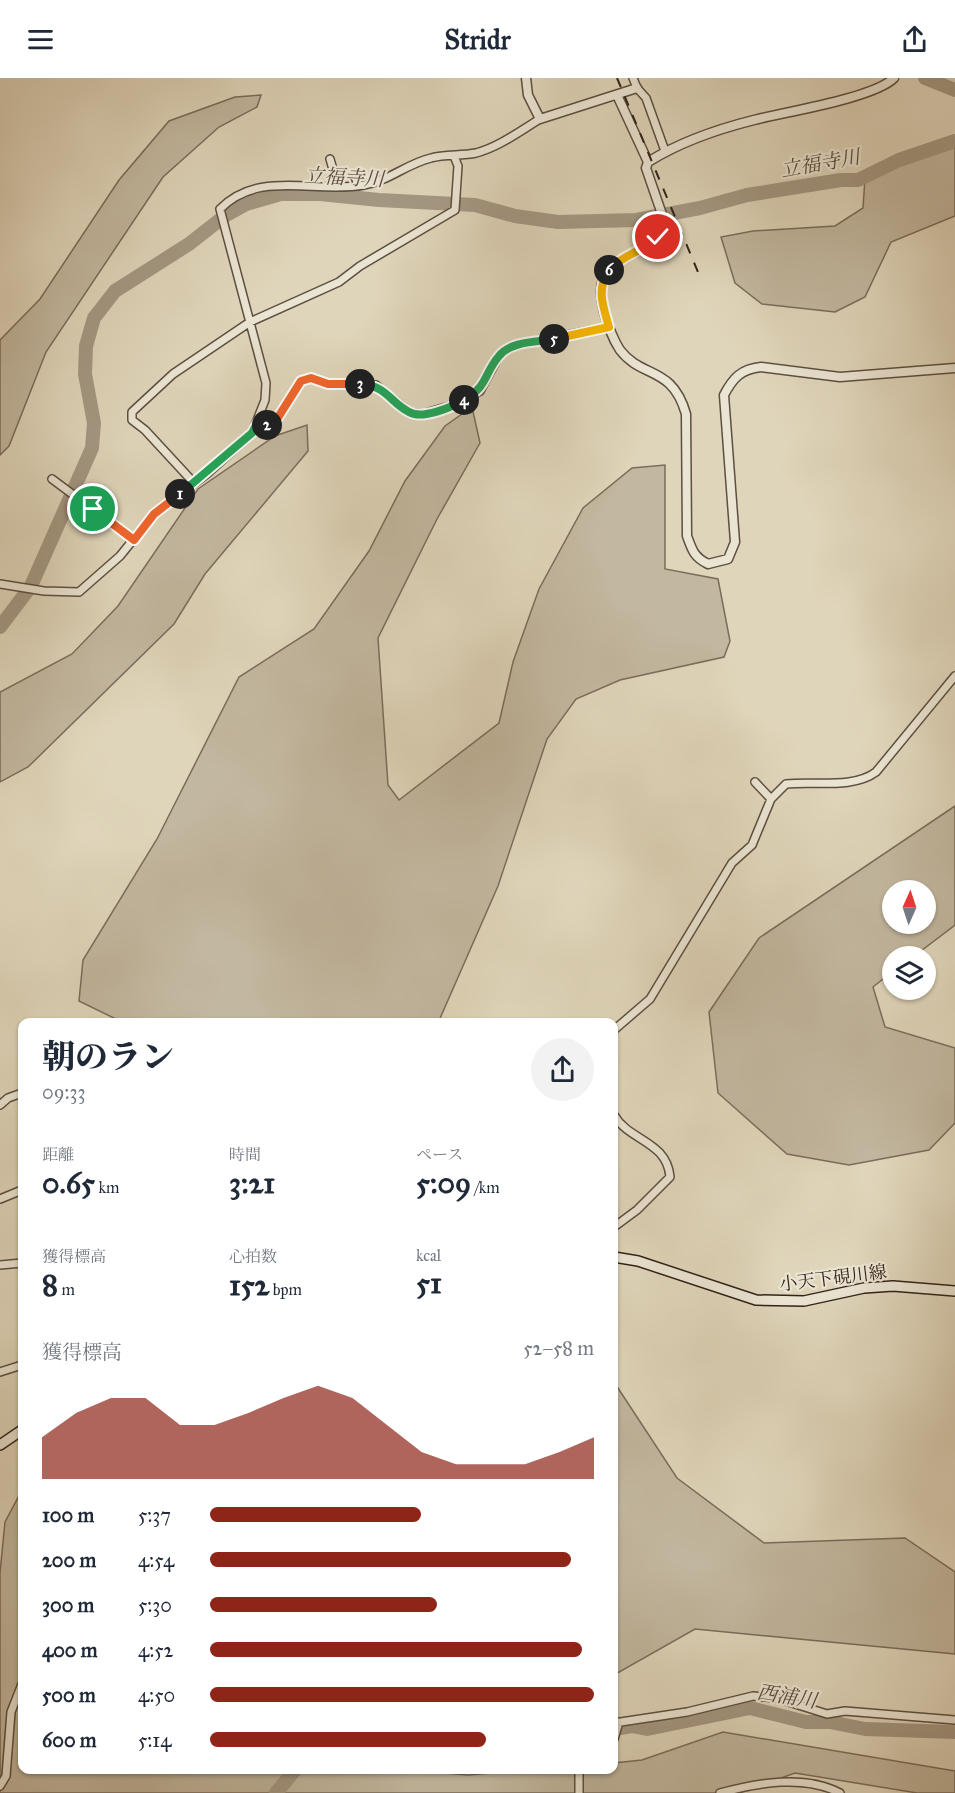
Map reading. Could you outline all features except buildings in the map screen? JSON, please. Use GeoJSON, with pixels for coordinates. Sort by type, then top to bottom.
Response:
{"type":"FeatureCollection","features":[{"type":"Feature","properties":{"kind":"main road","name":"小天下硯川線"},"geometry":{"type":"LineString","coordinates":[[618,1258],[638,1262],[756,1300],[804,1301],[864,1288],[892,1286],[955,1291]]}},
{"type":"Feature","properties":{"kind":"main road"},"geometry":{"type":"LineString","coordinates":[[0,1445],[18,1433]]}},
{"type":"Feature","properties":{"kind":"street"},"geometry":{"type":"LineString","coordinates":[[526,78],[528,95],[540,119]]}},
{"type":"Feature","properties":{"kind":"street"},"geometry":{"type":"LineString","coordinates":[[633,78],[637,88],[646,99],[665,151]]}},
{"type":"Feature","properties":{"kind":"street"},"geometry":{"type":"LineString","coordinates":[[894,78],[883,86],[751,120],[665,151],[648,162],[646,168],[665,224],[658,237],[648,247],[612,267],[603,280],[600,292],[609,327],[621,351],[671,384],[682,399],[687,414],[687,536],[693,554],[708,564],[728,559],[735,542],[724,395],[736,375],[750,368],[761,367],[840,377],[955,368]]}},
{"type":"Feature","properties":{"kind":"street"},"geometry":{"type":"LineString","coordinates":[[0,584],[44,591],[79,592],[104,572],[134,540],[154,514],[252,433],[258,422],[266,383],[220,209],[232,197],[273,184],[363,186],[391,178],[412,165],[430,158],[477,153],[497,145],[540,119],[637,88]]}},
{"type":"Feature","properties":{"kind":"street"},"geometry":{"type":"LineString","coordinates":[[617,95],[648,162]]}},
{"type":"Feature","properties":{"kind":"street"},"geometry":{"type":"LineString","coordinates":[[194,483],[146,430],[132,420],[131,415],[173,374],[250,322],[339,282],[360,266],[422,228],[446,217],[457,206],[458,166],[454,156]]}},
{"type":"Feature","properties":{"kind":"street"},"geometry":{"type":"LineString","coordinates":[[330,159],[338,187]]}},
{"type":"Feature","properties":{"kind":"street"},"geometry":{"type":"LineString","coordinates":[[258,422],[266,425],[277,419],[301,381],[311,378],[328,384],[376,385],[410,413],[423,414],[456,404],[480,391],[500,354],[516,345],[609,327]]}},
{"type":"Feature","properties":{"kind":"street"},"geometry":{"type":"LineString","coordinates":[[52,479],[134,540]]}},
{"type":"Feature","properties":{"kind":"street"},"geometry":{"type":"LineString","coordinates":[[618,1027],[650,999],[732,863],[752,845],[771,799],[786,784],[855,783],[868,778],[876,772],[955,676]]}},
{"type":"Feature","properties":{"kind":"street"},"geometry":{"type":"LineString","coordinates":[[755,782],[771,799]]}},
{"type":"Feature","properties":{"kind":"street"},"geometry":{"type":"LineString","coordinates":[[0,1105],[8,1098],[18,1094]]}},
{"type":"Feature","properties":{"kind":"street"},"geometry":{"type":"LineString","coordinates":[[618,1124],[651,1143],[662,1154],[669,1165],[670,1177],[637,1210],[618,1224]]}},
{"type":"Feature","properties":{"kind":"street"},"geometry":{"type":"LineString","coordinates":[[0,1199],[18,1192]]}},
{"type":"Feature","properties":{"kind":"street"},"geometry":{"type":"LineString","coordinates":[[0,1265],[18,1263]]}},
{"type":"Feature","properties":{"kind":"street"},"geometry":{"type":"LineString","coordinates":[[0,1372],[18,1366]]}},
{"type":"Feature","properties":{"kind":"street"},"geometry":{"type":"LineString","coordinates":[[0,1786],[6,1776],[11,1712],[18,1694]]}},
{"type":"Feature","properties":{"kind":"street"},"geometry":{"type":"LineString","coordinates":[[618,1722],[687,1712],[753,1696],[776,1698],[827,1714],[845,1711],[955,1720]]}},
{"type":"Feature","properties":{"kind":"street"},"geometry":{"type":"LineString","coordinates":[[579,1774],[579,1793]]}},
{"type":"Feature","properties":{"kind":"street"},"geometry":{"type":"LineString","coordinates":[[720,1793],[759,1782],[810,1784],[840,1793]]}},
{"type":"Feature","properties":{"kind":"shaded area"},"geometry":{"type":"Polygon","coordinates":[[[261,95],[257,107],[219,127],[163,177],[46,352],[9,446],[0,455],[0,340],[40,299],[119,180],[169,121],[235,97],[261,95]]]}},
{"type":"Feature","properties":{"kind":"shaded area"},"geometry":{"type":"Polygon","coordinates":[[[955,147],[955,216],[891,242],[865,297],[835,312],[762,304],[735,283],[721,237],[753,231],[835,226],[863,208],[865,178],[955,147]]]}},
{"type":"Feature","properties":{"kind":"shaded area"},"geometry":{"type":"Polygon","coordinates":[[[472,407],[480,443],[437,519],[378,638],[388,785],[399,800],[499,723],[513,662],[539,589],[583,508],[632,468],[665,465],[665,569],[718,579],[730,641],[724,657],[620,680],[576,699],[547,739],[498,886],[440,1018],[114,1018],[79,1001],[83,960],[157,839],[239,677],[314,629],[369,551],[405,481],[445,426],[472,407]]]}},
{"type":"Feature","properties":{"kind":"shaded area"},"geometry":{"type":"Polygon","coordinates":[[[307,425],[308,451],[205,574],[174,624],[28,767],[0,782],[0,692],[72,654],[118,606],[198,489],[275,436],[307,425]]]}},
{"type":"Feature","properties":{"kind":"shaded area"},"geometry":{"type":"Polygon","coordinates":[[[955,806],[955,925],[927,946],[882,946],[882,980],[873,987],[885,1027],[955,1048],[955,1123],[929,1150],[849,1165],[787,1154],[718,1093],[709,1012],[759,938],[955,806]]]}},
{"type":"Feature","properties":{"kind":"shaded area"},"geometry":{"type":"Polygon","coordinates":[[[618,1388],[677,1478],[764,1543],[905,1538],[955,1572],[955,1654],[695,1629],[618,1673],[618,1388]]]}},
{"type":"Feature","properties":{"kind":"shaded area"},"geometry":{"type":"Polygon","coordinates":[[[18,1498],[18,1774],[618,1774],[618,1763],[642,1760],[723,1732],[955,1771],[955,1793],[917,1793],[795,1773],[739,1793],[0,1793],[0,1573],[5,1522],[18,1498]]]}},
{"type":"Feature","properties":{"kind":"waterway"},"geometry":{"type":"LineString","coordinates":[[925,78],[955,90]]}},
{"type":"Feature","properties":{"kind":"waterway","name":"立福寺川"},"geometry":{"type":"LineString","coordinates":[[0,627],[31,586],[92,448],[94,423],[85,374],[86,346],[94,318],[115,291],[189,244],[226,215],[246,204],[281,194],[320,194],[379,200],[475,205],[515,216],[558,222],[636,220],[700,208],[747,195],[841,180],[858,180],[899,160],[955,141]]}},
{"type":"Feature","properties":{"kind":"waterway","name":"西浦川"},"geometry":{"type":"LineString","coordinates":[[618,1728],[632,1726],[647,1729],[750,1708],[806,1722],[830,1722],[865,1729],[955,1732]]}},
{"type":"Feature","properties":{"kind":"waterway","name":"西浦川"},"geometry":{"type":"LineString","coordinates":[[276,1793],[292,1774]]}},
{"type":"Feature","properties":{"kind":"railway"},"geometry":{"type":"LineString","coordinates":[[617,78],[698,272]]}},
{"type":"Feature","properties":{"kind":"route"},"geometry":{"type":"LineString","coordinates":[[93,509],[134,540],[154,514],[208,473],[252,433],[258,422],[266,425],[277,419],[301,381],[311,378],[328,384],[376,385],[410,413],[423,414],[456,404],[480,391],[500,354],[516,345],[609,327],[600,292],[603,280],[612,267],[648,247],[658,237]]}}]}
